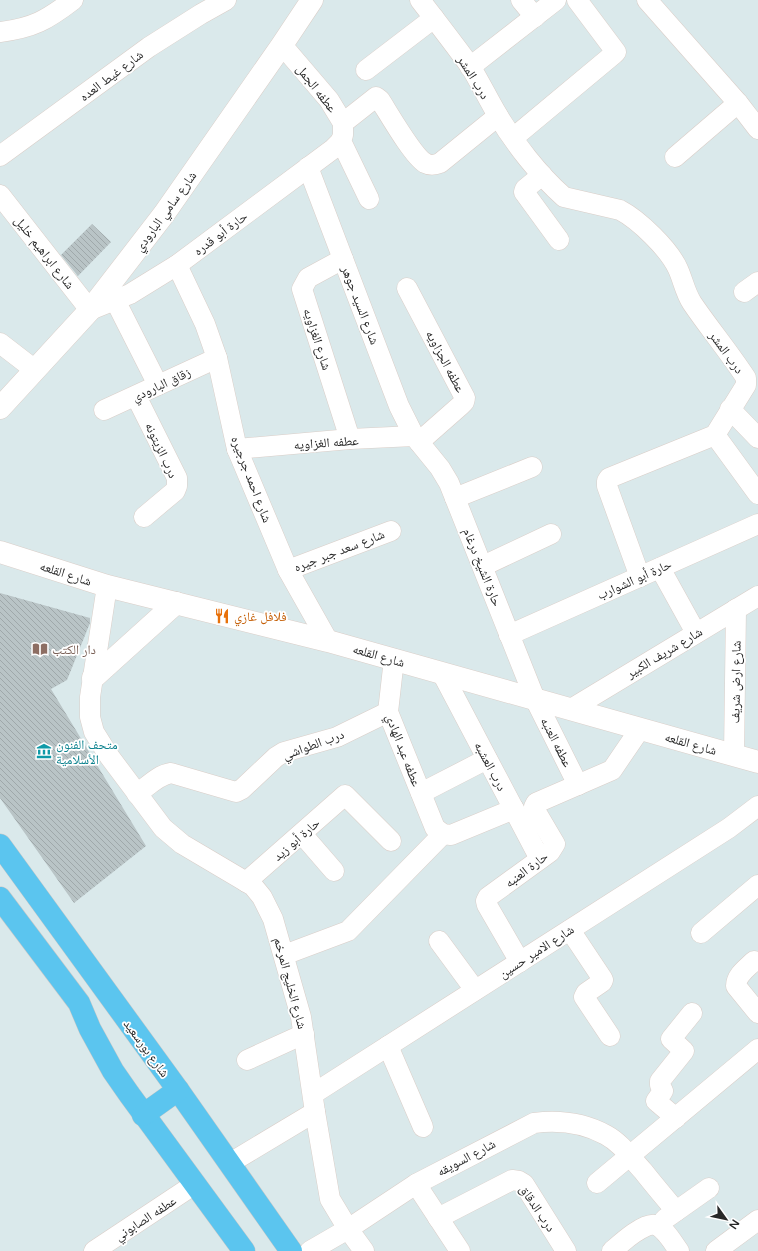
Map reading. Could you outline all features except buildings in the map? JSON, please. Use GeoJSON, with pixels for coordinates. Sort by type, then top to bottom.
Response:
{"type":"FeatureCollection","features":[{"type":"Feature","properties":{"kind":"main road","name":"شارع بورسعيد"},"geometry":{"type":"LineString","coordinates":[[0,846],[178,1090],[291,1251]]}},
{"type":"Feature","properties":{"kind":"main road"},"geometry":{"type":"LineString","coordinates":[[0,898],[79,1003],[90,1029],[113,1071],[244,1251]]}},
{"type":"Feature","properties":{"kind":"main road"},"geometry":{"type":"LineString","coordinates":[[143,1114],[178,1090]]}},
{"type":"Feature","properties":{"kind":"street"},"geometry":{"type":"LineString","coordinates":[[0,32],[19,30],[37,24],[51,7],[73,0]]}},
{"type":"Feature","properties":{"kind":"street","name":"شارع غيط العده"},"geometry":{"type":"LineString","coordinates":[[0,156],[149,47],[226,0]]}},
{"type":"Feature","properties":{"kind":"street","name":"شارع سامي البارودي"},"geometry":{"type":"LineString","coordinates":[[0,408],[90,310],[164,214],[312,0]]}},
{"type":"Feature","properties":{"kind":"street"},"geometry":{"type":"LineString","coordinates":[[522,0],[535,17]]}},
{"type":"Feature","properties":{"kind":"street"},"geometry":{"type":"LineString","coordinates":[[470,67],[556,0]]}},
{"type":"Feature","properties":{"kind":"street"},"geometry":{"type":"LineString","coordinates":[[512,138],[616,52],[577,0]]}},
{"type":"Feature","properties":{"kind":"street"},"geometry":{"type":"LineString","coordinates":[[647,0],[738,103],[758,129]]}},
{"type":"Feature","properties":{"kind":"street","name":"درب المشر"},"geometry":{"type":"LineString","coordinates":[[366,70],[426,5],[470,67],[512,138],[542,175],[564,197],[620,210],[628,214],[657,240],[677,267],[691,302],[746,378],[746,385],[715,435]]}},
{"type":"Feature","properties":{"kind":"street","name":"عطفه الجمل"},"geometry":{"type":"LineString","coordinates":[[282,45],[329,100],[369,199]]}},
{"type":"Feature","properties":{"kind":"street","name":"حارة أبو قدره"},"geometry":{"type":"LineString","coordinates":[[90,310],[130,294],[177,265],[308,167],[376,97],[380,100],[413,151],[427,164],[434,165],[440,163],[498,116]]}},
{"type":"Feature","properties":{"kind":"street"},"geometry":{"type":"LineString","coordinates":[[674,157],[738,103]]}},
{"type":"Feature","properties":{"kind":"street","name":"شارع السيد جوهر"},"geometry":{"type":"LineString","coordinates":[[308,167],[399,406],[417,439]]}},
{"type":"Feature","properties":{"kind":"street"},"geometry":{"type":"LineString","coordinates":[[542,175],[524,192],[559,240]]}},
{"type":"Feature","properties":{"kind":"street","name":"شارع ابراهيم خليل"},"geometry":{"type":"LineString","coordinates":[[0,195],[90,310]]}},
{"type":"Feature","properties":{"kind":"street","name":"شارع الغزاويه"},"geometry":{"type":"LineString","coordinates":[[343,259],[308,278],[302,289],[350,439]]}},
{"type":"Feature","properties":{"kind":"street","name":"شارع احمد جرجيره"},"geometry":{"type":"LineString","coordinates":[[177,265],[205,324],[217,358],[238,449],[288,570],[328,641]]}},
{"type":"Feature","properties":{"kind":"street","name":"عطفه الجزاويه"},"geometry":{"type":"LineString","coordinates":[[406,288],[465,398],[461,406],[417,439]]}},
{"type":"Feature","properties":{"kind":"street"},"geometry":{"type":"LineString","coordinates":[[115,300],[158,385]]}},
{"type":"Feature","properties":{"kind":"street"},"geometry":{"type":"LineString","coordinates":[[0,343],[35,370]]}},
{"type":"Feature","properties":{"kind":"street","name":"زقاق البارودي"},"geometry":{"type":"LineString","coordinates":[[104,410],[217,358]]}},
{"type":"Feature","properties":{"kind":"street","name":"درب الزيتونه"},"geometry":{"type":"LineString","coordinates":[[136,396],[177,478],[177,486],[175,490],[144,517]]}},
{"type":"Feature","properties":{"kind":"street"},"geometry":{"type":"LineString","coordinates":[[730,409],[758,438]]}},
{"type":"Feature","properties":{"kind":"street"},"geometry":{"type":"LineString","coordinates":[[640,577],[607,486],[607,481],[610,478],[715,435],[758,494]]}},
{"type":"Feature","properties":{"kind":"street","name":"عطفه الغزاويه"},"geometry":{"type":"LineString","coordinates":[[238,449],[350,439],[417,439]]}},
{"type":"Feature","properties":{"kind":"street","name":"حارة الشيخ درغام"},"geometry":{"type":"LineString","coordinates":[[417,439],[430,454],[449,483],[535,699]]}},
{"type":"Feature","properties":{"kind":"street"},"geometry":{"type":"LineString","coordinates":[[455,498],[532,467]]}},
{"type":"Feature","properties":{"kind":"street","name":"حارة أبو الشوارب"},"geometry":{"type":"LineString","coordinates":[[510,635],[758,524]]}},
{"type":"Feature","properties":{"kind":"street","name":"شارع سعد جبر جيره"},"geometry":{"type":"LineString","coordinates":[[288,570],[391,531]]}},
{"type":"Feature","properties":{"kind":"street"},"geometry":{"type":"LineString","coordinates":[[483,566],[551,534]]}},
{"type":"Feature","properties":{"kind":"street","name":"شارع القلعه"},"geometry":{"type":"LineString","coordinates":[[0,552],[106,586],[328,641],[758,762]]}},
{"type":"Feature","properties":{"kind":"street"},"geometry":{"type":"LineString","coordinates":[[660,568],[696,633]]}},
{"type":"Feature","properties":{"kind":"street","name":"شارع الخليج المرخم"},"geometry":{"type":"LineString","coordinates":[[106,586],[90,697],[90,717],[94,732],[109,756],[163,828],[182,844],[253,886],[262,896],[274,919],[301,1017],[330,1199],[348,1229],[364,1251]]}},
{"type":"Feature","properties":{"kind":"street","name":"شارع شريف الكبير"},"geometry":{"type":"LineString","coordinates":[[571,709],[758,596]]}},
{"type":"Feature","properties":{"kind":"street"},"geometry":{"type":"LineString","coordinates":[[93,678],[176,603]]}},
{"type":"Feature","properties":{"kind":"street","name":"شارع ارض شريف"},"geometry":{"type":"LineString","coordinates":[[734,755],[736,609]]}},
{"type":"Feature","properties":{"kind":"street","name":"عطفه عبد الهادي"},"geometry":{"type":"LineString","coordinates":[[394,659],[388,712],[435,828],[443,834]]}},
{"type":"Feature","properties":{"kind":"street","name":"درب العشبه"},"geometry":{"type":"LineString","coordinates":[[442,673],[540,859]]}},
{"type":"Feature","properties":{"kind":"street","name":"عطفه العنبه"},"geometry":{"type":"LineString","coordinates":[[535,699],[578,785]]}},
{"type":"Feature","properties":{"kind":"street","name":"درب الطواشي"},"geometry":{"type":"LineString","coordinates":[[137,794],[159,777],[171,773],[236,792],[242,789],[276,757],[284,752],[337,736],[388,712]]}},
{"type":"Feature","properties":{"kind":"street","name":"حارة العنبه"},"geometry":{"type":"LineString","coordinates":[[520,962],[487,905],[486,900],[550,852],[555,844],[535,810],[534,807],[536,802],[612,770],[640,729]]}},
{"type":"Feature","properties":{"kind":"street","name":"عطفه عبد الهادي"},"geometry":{"type":"LineString","coordinates":[[421,793],[487,759]]}},
{"type":"Feature","properties":{"kind":"street","name":"حارة أبو زيد"},"geometry":{"type":"LineString","coordinates":[[246,882],[345,795],[391,841]]}},
{"type":"Feature","properties":{"kind":"street","name":"شارع الامير حسين"},"geometry":{"type":"LineString","coordinates":[[230,1163],[314,1103],[388,1046],[729,828],[758,806]]}},
{"type":"Feature","properties":{"kind":"street"},"geometry":{"type":"LineString","coordinates":[[284,955],[348,931],[443,834],[451,835],[514,809]]}},
{"type":"Feature","properties":{"kind":"street"},"geometry":{"type":"LineString","coordinates":[[302,834],[334,872]]}},
{"type":"Feature","properties":{"kind":"street"},"geometry":{"type":"LineString","coordinates":[[701,933],[758,885]]}},
{"type":"Feature","properties":{"kind":"street"},"geometry":{"type":"LineString","coordinates":[[570,930],[603,980],[586,993],[584,997],[610,1036]]}},
{"type":"Feature","properties":{"kind":"street"},"geometry":{"type":"LineString","coordinates":[[439,941],[475,990]]}},
{"type":"Feature","properties":{"kind":"street"},"geometry":{"type":"LineString","coordinates":[[754,961],[738,977],[736,986],[758,1013]]}},
{"type":"Feature","properties":{"kind":"street"},"geometry":{"type":"LineString","coordinates":[[676,1118],[656,1101],[663,1091],[660,1081],[684,1051],[671,1039],[692,1013]]}},
{"type":"Feature","properties":{"kind":"street"},"geometry":{"type":"LineString","coordinates":[[247,1060],[304,1034]]}},
{"type":"Feature","properties":{"kind":"street"},"geometry":{"type":"LineString","coordinates":[[388,1046],[424,1127]]}},
{"type":"Feature","properties":{"kind":"street"},"geometry":{"type":"LineString","coordinates":[[597,1183],[758,1049]]}},
{"type":"Feature","properties":{"kind":"street","name":"شارع السويقه"},"geometry":{"type":"LineString","coordinates":[[310,1251],[348,1229],[416,1184],[534,1122],[550,1121],[579,1124],[607,1136],[619,1144],[676,1211]]}},
{"type":"Feature","properties":{"kind":"street","name":"درب الدقاق"},"geometry":{"type":"LineString","coordinates":[[438,1218],[512,1180],[519,1181],[524,1184],[566,1251]]}},
{"type":"Feature","properties":{"kind":"street","name":"عطفه الصابوني"},"geometry":{"type":"LineString","coordinates":[[94,1251],[196,1184]]}},
{"type":"Feature","properties":{"kind":"street"},"geometry":{"type":"LineString","coordinates":[[416,1184],[460,1251]]}},
{"type":"Feature","properties":{"kind":"street"},"geometry":{"type":"LineString","coordinates":[[655,1226],[709,1188]]}},
{"type":"Feature","properties":{"kind":"street"},"geometry":{"type":"LineString","coordinates":[[716,1251],[758,1220]]}},
{"type":"Feature","properties":{"kind":"street"},"geometry":{"type":"LineString","coordinates":[[612,1251],[648,1225],[655,1226],[663,1231],[679,1251]]}},
{"type":"Feature","properties":{"kind":"place","name":"فلافل غازي"},"geometry":{"type":"Point","coordinates":[222,616]}},
{"type":"Feature","properties":{"kind":"place","name":"دار الكتب"},"geometry":{"type":"Point","coordinates":[40,649]}},
{"type":"Feature","properties":{"kind":"place","name":"متحف الفنون الأسلامية"},"geometry":{"type":"Point","coordinates":[44,751]}}]}
